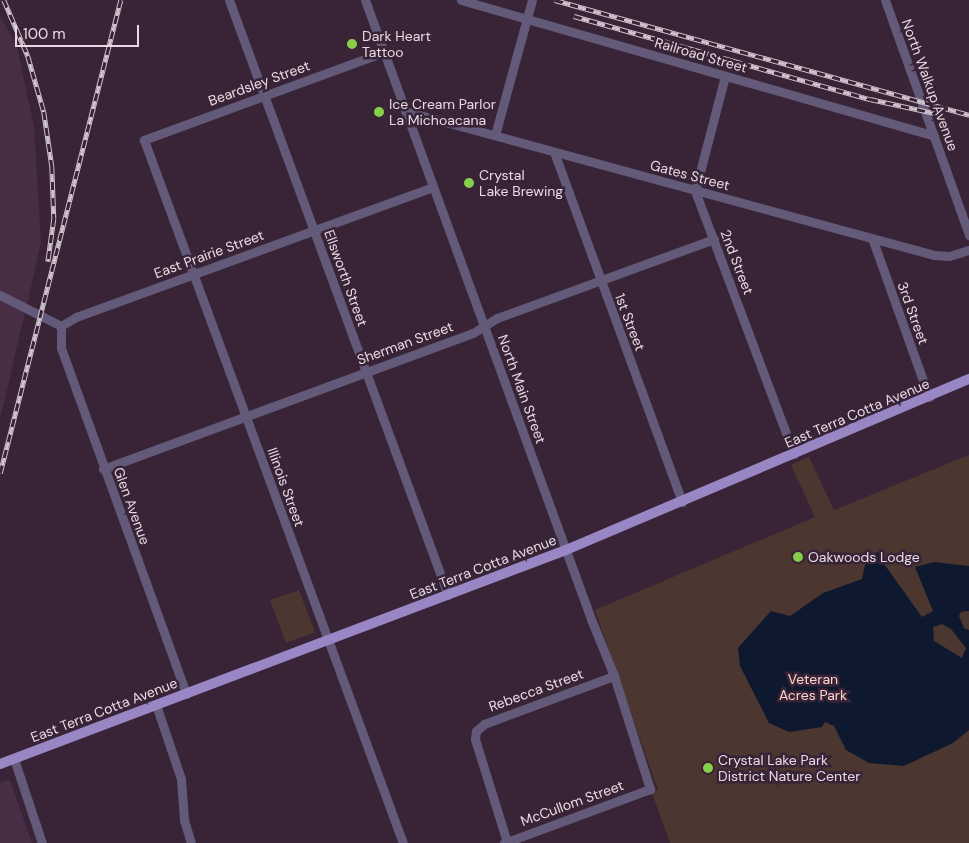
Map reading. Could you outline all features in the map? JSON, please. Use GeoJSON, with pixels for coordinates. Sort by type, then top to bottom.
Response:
{"type":"FeatureCollection","features":[{"type":"Feature","properties":{"kind":"main road","name":"East Terra Cotta Avenue"},"geometry":{"type":"LineString","coordinates":[[0,764],[566,550],[969,379]]}},
{"type":"Feature","properties":{"kind":"street","name":"Ellsworth Street"},"geometry":{"type":"LineString","coordinates":[[229,0],[448,595]]}},
{"type":"Feature","properties":{"kind":"street","name":"North Main Street"},"geometry":{"type":"LineString","coordinates":[[366,0],[591,619],[614,676],[650,788]]}},
{"type":"Feature","properties":{"kind":"street","name":"Railroad Street"},"geometry":{"type":"LineString","coordinates":[[461,0],[934,136]]}},
{"type":"Feature","properties":{"kind":"street"},"geometry":{"type":"LineString","coordinates":[[495,135],[532,0]]}},
{"type":"Feature","properties":{"kind":"street","name":"North Walkup Avenue"},"geometry":{"type":"LineString","coordinates":[[885,0],[969,235]]}},
{"type":"Feature","properties":{"kind":"street","name":"Beardsley Street"},"geometry":{"type":"LineString","coordinates":[[144,140],[384,52]]}},
{"type":"Feature","properties":{"kind":"street"},"geometry":{"type":"LineString","coordinates":[[695,191],[725,76]]}},
{"type":"Feature","properties":{"kind":"street","name":"Gates Street"},"geometry":{"type":"LineString","coordinates":[[405,110],[695,191],[942,256],[969,250]]}},
{"type":"Feature","properties":{"kind":"street","name":"Illinois Street"},"geometry":{"type":"LineString","coordinates":[[144,140],[403,843]]}},
{"type":"Feature","properties":{"kind":"street","name":"1st Street"},"geometry":{"type":"LineString","coordinates":[[554,152],[599,281],[682,502]]}},
{"type":"Feature","properties":{"kind":"street","name":"East Prairie Street"},"geometry":{"type":"LineString","coordinates":[[61,326],[76,317],[433,188]]}},
{"type":"Feature","properties":{"kind":"street","name":"2nd Street"},"geometry":{"type":"LineString","coordinates":[[695,191],[794,454]]}},
{"type":"Feature","properties":{"kind":"street","name":"3rd Street"},"geometry":{"type":"LineString","coordinates":[[872,238],[929,396]]}},
{"type":"Feature","properties":{"kind":"street","name":"Sherman Street"},"geometry":{"type":"LineString","coordinates":[[103,469],[473,332],[497,318],[714,239]]}},
{"type":"Feature","properties":{"kind":"street"},"geometry":{"type":"LineString","coordinates":[[0,295],[61,326]]}},
{"type":"Feature","properties":{"kind":"street","name":"Glen Avenue"},"geometry":{"type":"LineString","coordinates":[[61,326],[61,348],[103,469],[186,694]]}},
{"type":"Feature","properties":{"kind":"street","name":"Rebecca Street"},"geometry":{"type":"LineString","coordinates":[[505,842],[475,739],[476,731],[484,724],[614,676]]}},
{"type":"Feature","properties":{"kind":"street"},"geometry":{"type":"LineString","coordinates":[[156,705],[181,778],[184,820],[191,843]]}},
{"type":"Feature","properties":{"kind":"street"},"geometry":{"type":"LineString","coordinates":[[14,759],[42,843]]}},
{"type":"Feature","properties":{"kind":"street","name":"McCullom Street"},"geometry":{"type":"LineString","coordinates":[[505,842],[650,788]]}},
{"type":"Feature","properties":{"kind":"shaded area"},"geometry":{"type":"Polygon","coordinates":[[[0,16],[16,43],[34,126],[41,243],[0,420],[0,16]]]}},
{"type":"Feature","properties":{"kind":"shaded area"},"geometry":{"type":"Polygon","coordinates":[[[10,780],[32,843],[0,843],[0,783],[10,780]]]}},
{"type":"Feature","properties":{"kind":"green space","name":"Veteran Acres Park"},"geometry":{"type":"Polygon","coordinates":[[[969,455],[969,843],[670,843],[652,793],[658,790],[595,610],[815,517],[791,465],[809,457],[834,510],[969,455]]]}},
{"type":"Feature","properties":{"kind":"green space"},"geometry":{"type":"Polygon","coordinates":[[[299,590],[315,632],[286,643],[270,600],[299,590]]]}},
{"type":"Feature","properties":{"kind":"water"},"geometry":{"type":"Polygon","coordinates":[[[879,552],[882,561],[922,617],[933,611],[915,567],[934,562],[969,566],[969,611],[961,612],[959,616],[964,628],[969,630],[969,730],[953,743],[904,766],[869,763],[846,750],[834,726],[825,722],[822,727],[789,732],[769,723],[740,666],[738,648],[771,611],[790,616],[823,593],[862,579],[867,555],[879,552]],[[942,624],[933,627],[934,641],[962,658],[966,648],[951,629],[942,624]]]}},
{"type":"Feature","properties":{"kind":"railway"},"geometry":{"type":"LineString","coordinates":[[4,0],[28,56],[44,112],[52,166],[54,219],[48,262]]}},
{"type":"Feature","properties":{"kind":"railway"},"geometry":{"type":"LineString","coordinates":[[0,473],[121,0]]}},
{"type":"Feature","properties":{"kind":"railway"},"geometry":{"type":"LineString","coordinates":[[555,0],[969,115]]}},
{"type":"Feature","properties":{"kind":"railway"},"geometry":{"type":"LineString","coordinates":[[574,16],[870,99],[939,114]]}},
{"type":"Feature","properties":{"kind":"place","name":"Dark Heart Tattoo"},"geometry":{"type":"Point","coordinates":[352,44]}},
{"type":"Feature","properties":{"kind":"place","name":"Ice Cream Parlor La Michoacana"},"geometry":{"type":"Point","coordinates":[379,112]}},
{"type":"Feature","properties":{"kind":"place","name":"Crystal Lake Brewing"},"geometry":{"type":"Point","coordinates":[469,183]}},
{"type":"Feature","properties":{"kind":"place","name":"Oakwoods Lodge"},"geometry":{"type":"Point","coordinates":[798,557]}},
{"type":"Feature","properties":{"kind":"place","name":"Crystal Lake Park District Nature Center"},"geometry":{"type":"Point","coordinates":[708,768]}}]}
